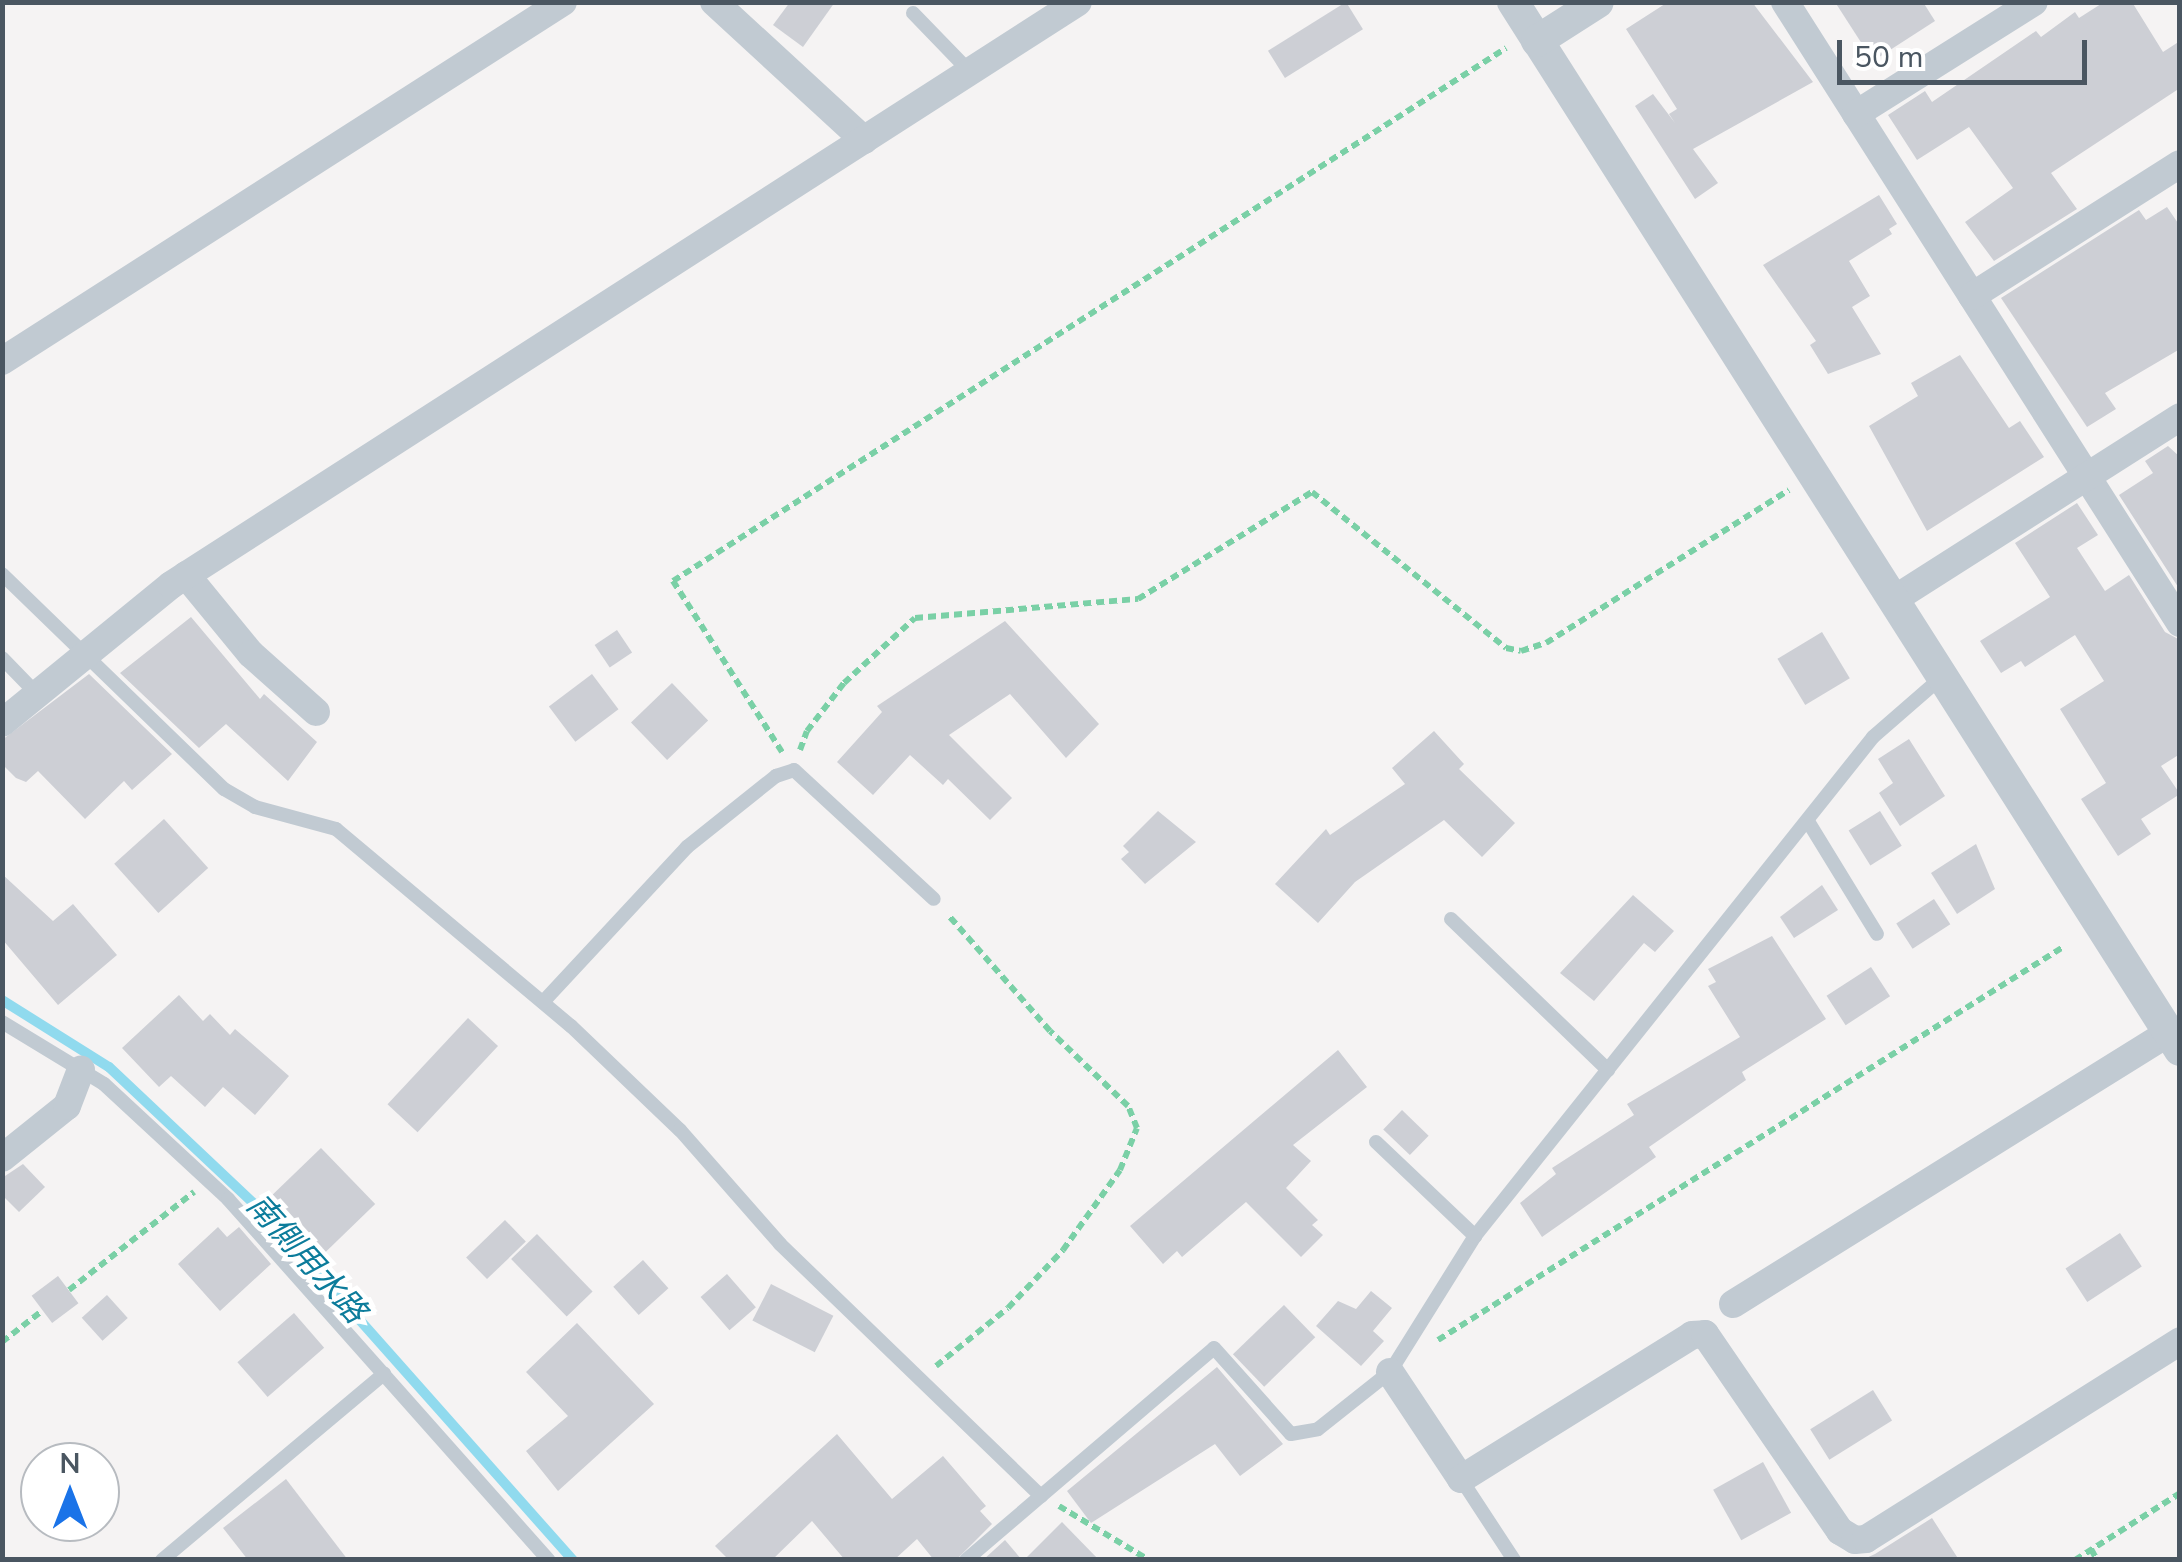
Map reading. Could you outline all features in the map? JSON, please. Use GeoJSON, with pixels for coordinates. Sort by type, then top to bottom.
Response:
{"type":"FeatureCollection","features":[{"type":"Feature","properties":{"kind":"street"},"geometry":{"type":"LineString","coordinates":[[2,361],[563,2]]}},
{"type":"Feature","properties":{"kind":"street"},"geometry":{"type":"LineString","coordinates":[[714,2],[864,140]]}},
{"type":"Feature","properties":{"kind":"street"},"geometry":{"type":"LineString","coordinates":[[2,723],[83,652],[186,575],[1078,2]]}},
{"type":"Feature","properties":{"kind":"street"},"geometry":{"type":"LineString","coordinates":[[1513,2],[2174,1041],[1733,1304]]}},
{"type":"Feature","properties":{"kind":"street"},"geometry":{"type":"LineString","coordinates":[[1534,36],[1598,2]]}},
{"type":"Feature","properties":{"kind":"street"},"geometry":{"type":"LineString","coordinates":[[1785,2],[2180,623]]}},
{"type":"Feature","properties":{"kind":"street"},"geometry":{"type":"LineString","coordinates":[[1856,114],[2034,2]]}},
{"type":"Feature","properties":{"kind":"street"},"geometry":{"type":"LineString","coordinates":[[1972,296],[2180,164]]}},
{"type":"Feature","properties":{"kind":"street"},"geometry":{"type":"LineString","coordinates":[[1893,600],[2180,417]]}},
{"type":"Feature","properties":{"kind":"street"},"geometry":{"type":"LineString","coordinates":[[186,575],[250,654],[316,712]]}},
{"type":"Feature","properties":{"kind":"street"},"geometry":{"type":"LineString","coordinates":[[2,1158],[67,1106],[81,1070]]}},
{"type":"Feature","properties":{"kind":"street"},"geometry":{"type":"LineString","coordinates":[[1394,1362],[1460,1479],[1692,1334],[1705,1334],[1840,1531],[1866,1539],[2180,1340]]}},
{"type":"Feature","properties":{"kind":"lane"},"geometry":{"type":"LineString","coordinates":[[913,13],[970,72]]}},
{"type":"Feature","properties":{"kind":"lane"},"geometry":{"type":"LineString","coordinates":[[2,574],[224,790],[254,807],[336,829],[543,1002],[680,1130],[780,1244],[1041,1496]]}},
{"type":"Feature","properties":{"kind":"lane"},"geometry":{"type":"LineString","coordinates":[[2,658],[37,694]]}},
{"type":"Feature","properties":{"kind":"lane"},"geometry":{"type":"LineString","coordinates":[[966,1560],[1214,1348],[1291,1434],[1318,1429],[1394,1362],[1474,1236],[1810,823],[1872,737],[1942,677]]}},
{"type":"Feature","properties":{"kind":"lane"},"geometry":{"type":"LineString","coordinates":[[543,1002],[688,846],[776,776],[794,770],[934,899]]}},
{"type":"Feature","properties":{"kind":"lane"},"geometry":{"type":"LineString","coordinates":[[1810,823],[1877,934]]}},
{"type":"Feature","properties":{"kind":"lane"},"geometry":{"type":"LineString","coordinates":[[1451,919],[1608,1070]]}},
{"type":"Feature","properties":{"kind":"lane"},"geometry":{"type":"LineString","coordinates":[[2,1022],[81,1070],[208,1181],[549,1560]]}},
{"type":"Feature","properties":{"kind":"lane"},"geometry":{"type":"LineString","coordinates":[[1376,1142],[1474,1236]]}},
{"type":"Feature","properties":{"kind":"lane"},"geometry":{"type":"LineString","coordinates":[[162,1560],[384,1374]]}},
{"type":"Feature","properties":{"kind":"lane"},"geometry":{"type":"LineString","coordinates":[[1460,1479],[1514,1560]]}},
{"type":"Feature","properties":{"kind":"path"},"geometry":{"type":"LineString","coordinates":[[794,770],[672,581],[1534,36]]}},
{"type":"Feature","properties":{"kind":"path"},"geometry":{"type":"LineString","coordinates":[[794,770],[807,730],[844,683],[915,618],[1138,599],[1312,492],[1506,648],[1522,651],[1546,644],[1813,475]]}},
{"type":"Feature","properties":{"kind":"path"},"geometry":{"type":"LineString","coordinates":[[922,1378],[1008,1308],[1063,1250],[1120,1170],[1137,1128],[1128,1106],[1050,1031],[934,899]]}},
{"type":"Feature","properties":{"kind":"path"},"geometry":{"type":"LineString","coordinates":[[1394,1362],[1421,1351],[2063,946]]}},
{"type":"Feature","properties":{"kind":"path"},"geometry":{"type":"LineString","coordinates":[[69,1290],[208,1181]]}},
{"type":"Feature","properties":{"kind":"path"},"geometry":{"type":"LineString","coordinates":[[2,1342],[42,1311]]}},
{"type":"Feature","properties":{"kind":"path"},"geometry":{"type":"LineString","coordinates":[[2075,1560],[2180,1493]]}},
{"type":"Feature","properties":{"kind":"path"},"geometry":{"type":"LineString","coordinates":[[1041,1496],[1149,1560]]}},
{"type":"Feature","properties":{"kind":"path"},"geometry":{"type":"LineString","coordinates":[[2091,1550],[2097,1560]]}},
{"type":"Feature","properties":{"kind":"building"},"geometry":{"type":"Polygon","coordinates":[[[790,2],[835,2],[803,47],[773,25],[790,2]]]}},
{"type":"Feature","properties":{"kind":"building"},"geometry":{"type":"Polygon","coordinates":[[[1346,2],[1363,29],[1285,78],[1268,51],[1346,2]]]}},
{"type":"Feature","properties":{"kind":"building"},"geometry":{"type":"Polygon","coordinates":[[[1668,2],[1752,2],[1813,82],[1693,149],[1718,183],[1695,199],[1635,106],[1653,94],[1675,123],[1669,114],[1677,109],[1626,29],[1668,2]]]}},
{"type":"Feature","properties":{"kind":"building"},"geometry":{"type":"Polygon","coordinates":[[[1835,2],[1923,2],[1935,21],[1873,61],[1835,2]]]}},
{"type":"Feature","properties":{"kind":"building"},"geometry":{"type":"Polygon","coordinates":[[[2104,2],[2132,2],[2163,52],[2180,41],[2180,88],[2051,173],[2077,209],[1994,261],[1965,222],[2013,188],[1969,127],[1917,160],[1888,115],[1925,91],[1932,102],[2036,31],[2041,37],[2075,12],[2079,18],[2104,2]]]}},
{"type":"Feature","properties":{"kind":"building"},"geometry":{"type":"Polygon","coordinates":[[[1879,195],[1897,224],[1889,229],[1892,234],[1849,261],[1870,296],[1852,307],[1881,354],[1828,374],[1810,345],[1816,341],[1763,265],[1879,195]]]}},
{"type":"Feature","properties":{"kind":"building"},"geometry":{"type":"Polygon","coordinates":[[[2167,207],[2180,226],[2180,349],[2105,393],[2116,409],[2087,427],[2001,298],[2139,210],[2146,220],[2167,207]]]}},
{"type":"Feature","properties":{"kind":"building"},"geometry":{"type":"Polygon","coordinates":[[[1960,355],[2009,428],[2020,421],[2044,457],[1927,531],[1869,426],[1918,396],[1911,383],[1960,355]]]}},
{"type":"Feature","properties":{"kind":"building"},"geometry":{"type":"Polygon","coordinates":[[[2168,446],[2180,457],[2180,590],[2119,495],[2153,473],[2145,461],[2168,446]]]}},
{"type":"Feature","properties":{"kind":"building"},"geometry":{"type":"Polygon","coordinates":[[[2077,503],[2098,535],[2077,548],[2105,591],[2129,575],[2165,632],[2180,640],[2180,754],[2161,766],[2180,794],[2141,819],[2151,834],[2118,856],[2081,799],[2106,783],[2060,709],[2104,681],[2075,635],[2025,667],[2021,661],[2001,673],[1980,641],[2050,597],[2015,543],[2077,503]]]}},
{"type":"Feature","properties":{"kind":"building"},"geometry":{"type":"Polygon","coordinates":[[[191,617],[260,699],[264,694],[317,742],[288,781],[226,724],[199,748],[120,673],[191,617]]]}},
{"type":"Feature","properties":{"kind":"building"},"geometry":{"type":"Polygon","coordinates":[[[1005,621],[1099,724],[1066,758],[1010,694],[949,735],[1012,798],[990,820],[948,779],[943,785],[910,755],[873,795],[837,762],[882,712],[877,706],[1005,621]]]}},
{"type":"Feature","properties":{"kind":"building"},"geometry":{"type":"Polygon","coordinates":[[[617,630],[632,652],[610,667],[595,645],[617,630]]]}},
{"type":"Feature","properties":{"kind":"building"},"geometry":{"type":"Polygon","coordinates":[[[1822,632],[1850,678],[1805,705],[1777,659],[1822,632]]]}},
{"type":"Feature","properties":{"kind":"building"},"geometry":{"type":"Polygon","coordinates":[[[89,674],[172,754],[132,790],[124,781],[85,819],[38,771],[26,782],[16,778],[2,764],[2,740],[89,674]]]}},
{"type":"Feature","properties":{"kind":"building"},"geometry":{"type":"Polygon","coordinates":[[[592,674],[618,709],[575,742],[549,706],[592,674]]]}},
{"type":"Feature","properties":{"kind":"building"},"geometry":{"type":"Polygon","coordinates":[[[672,683],[708,720],[667,760],[631,723],[672,683]]]}},
{"type":"Feature","properties":{"kind":"building"},"geometry":{"type":"Polygon","coordinates":[[[1434,731],[1464,764],[1459,769],[1515,823],[1482,857],[1444,820],[1355,882],[1318,923],[1275,884],[1326,829],[1330,835],[1405,784],[1392,768],[1434,731]]]}},
{"type":"Feature","properties":{"kind":"building"},"geometry":{"type":"Polygon","coordinates":[[[1909,739],[1945,796],[1900,826],[1879,793],[1893,783],[1878,759],[1909,739]]]}},
{"type":"Feature","properties":{"kind":"building"},"geometry":{"type":"Polygon","coordinates":[[[1158,811],[1196,842],[1145,884],[1121,859],[1129,852],[1123,846],[1158,811]]]}},
{"type":"Feature","properties":{"kind":"building"},"geometry":{"type":"Polygon","coordinates":[[[1880,811],[1902,846],[1870,865],[1849,831],[1880,811]]]}},
{"type":"Feature","properties":{"kind":"building"},"geometry":{"type":"Polygon","coordinates":[[[164,819],[208,868],[158,913],[114,864],[164,819]]]}},
{"type":"Feature","properties":{"kind":"building"},"geometry":{"type":"Polygon","coordinates":[[[1976,844],[1995,889],[1957,914],[1931,873],[1976,844]]]}},
{"type":"Feature","properties":{"kind":"building"},"geometry":{"type":"Polygon","coordinates":[[[2,874],[53,921],[73,904],[117,955],[58,1005],[2,939],[2,874]]]}},
{"type":"Feature","properties":{"kind":"building"},"geometry":{"type":"Polygon","coordinates":[[[1822,885],[1838,910],[1794,938],[1780,917],[1822,885]]]}},
{"type":"Feature","properties":{"kind":"building"},"geometry":{"type":"Polygon","coordinates":[[[1633,895],[1674,931],[1655,952],[1644,943],[1594,1001],[1560,973],[1633,895]]]}},
{"type":"Feature","properties":{"kind":"building"},"geometry":{"type":"Polygon","coordinates":[[[1934,899],[1950,924],[1913,949],[1896,924],[1934,899]]]}},
{"type":"Feature","properties":{"kind":"building"},"geometry":{"type":"Polygon","coordinates":[[[1772,936],[1826,1019],[1742,1072],[1746,1080],[1649,1147],[1656,1157],[1542,1237],[1520,1203],[1556,1174],[1552,1168],[1634,1115],[1627,1104],[1740,1037],[1708,986],[1716,982],[1708,969],[1772,936]]]}},
{"type":"Feature","properties":{"kind":"building"},"geometry":{"type":"Polygon","coordinates":[[[1871,967],[1890,996],[1846,1025],[1827,996],[1871,967]]]}},
{"type":"Feature","properties":{"kind":"building"},"geometry":{"type":"Polygon","coordinates":[[[179,995],[203,1021],[210,1014],[230,1035],[235,1029],[289,1076],[255,1115],[223,1087],[205,1107],[171,1076],[159,1087],[122,1048],[179,995]]]}},
{"type":"Feature","properties":{"kind":"building"},"geometry":{"type":"Polygon","coordinates":[[[468,1018],[498,1046],[418,1132],[388,1104],[468,1018]]]}},
{"type":"Feature","properties":{"kind":"building"},"geometry":{"type":"Polygon","coordinates":[[[1338,1050],[1367,1087],[1293,1145],[1311,1161],[1286,1188],[1318,1220],[1312,1225],[1323,1235],[1301,1257],[1246,1202],[1182,1257],[1177,1251],[1163,1264],[1130,1226],[1338,1050]]]}},
{"type":"Feature","properties":{"kind":"building"},"geometry":{"type":"Polygon","coordinates":[[[1402,1110],[1429,1136],[1410,1155],[1383,1129],[1402,1110]]]}},
{"type":"Feature","properties":{"kind":"building"},"geometry":{"type":"Polygon","coordinates":[[[321,1148],[375,1204],[308,1269],[254,1213],[321,1148]]]}},
{"type":"Feature","properties":{"kind":"building"},"geometry":{"type":"Polygon","coordinates":[[[23,1164],[45,1187],[19,1212],[2,1195],[2,1178],[23,1164]]]}},
{"type":"Feature","properties":{"kind":"building"},"geometry":{"type":"Polygon","coordinates":[[[505,1220],[526,1242],[487,1279],[466,1258],[505,1220]]]}},
{"type":"Feature","properties":{"kind":"building"},"geometry":{"type":"Polygon","coordinates":[[[218,1227],[227,1237],[239,1227],[271,1264],[220,1311],[178,1264],[218,1227]]]}},
{"type":"Feature","properties":{"kind":"building"},"geometry":{"type":"Polygon","coordinates":[[[2120,1233],[2142,1267],[2087,1302],[2065,1268],[2120,1233]]]}},
{"type":"Feature","properties":{"kind":"building"},"geometry":{"type":"Polygon","coordinates":[[[537,1234],[593,1292],[567,1317],[511,1259],[537,1234]]]}},
{"type":"Feature","properties":{"kind":"building"},"geometry":{"type":"Polygon","coordinates":[[[643,1260],[668,1288],[639,1315],[613,1287],[643,1260]]]}},
{"type":"Feature","properties":{"kind":"building"},"geometry":{"type":"Polygon","coordinates":[[[727,1274],[756,1307],[729,1330],[701,1297],[727,1274]]]}},
{"type":"Feature","properties":{"kind":"building"},"geometry":{"type":"Polygon","coordinates":[[[58,1276],[78,1303],[52,1323],[32,1296],[58,1276]]]}},
{"type":"Feature","properties":{"kind":"building"},"geometry":{"type":"Polygon","coordinates":[[[771,1284],[833,1316],[815,1352],[752,1321],[771,1284]]]}},
{"type":"Feature","properties":{"kind":"building"},"geometry":{"type":"Polygon","coordinates":[[[1371,1291],[1392,1308],[1373,1331],[1384,1341],[1361,1366],[1316,1326],[1338,1301],[1356,1309],[1371,1291]]]}},
{"type":"Feature","properties":{"kind":"building"},"geometry":{"type":"Polygon","coordinates":[[[107,1295],[128,1318],[102,1341],[82,1318],[107,1295]]]}},
{"type":"Feature","properties":{"kind":"building"},"geometry":{"type":"Polygon","coordinates":[[[1284,1305],[1315,1337],[1264,1387],[1233,1354],[1284,1305]]]}},
{"type":"Feature","properties":{"kind":"building"},"geometry":{"type":"Polygon","coordinates":[[[294,1313],[324,1348],[268,1397],[237,1362],[294,1313]]]}},
{"type":"Feature","properties":{"kind":"building"},"geometry":{"type":"Polygon","coordinates":[[[577,1323],[654,1404],[558,1491],[526,1451],[568,1416],[526,1372],[577,1323]]]}},
{"type":"Feature","properties":{"kind":"building"},"geometry":{"type":"Polygon","coordinates":[[[1217,1367],[1283,1444],[1240,1476],[1215,1444],[1091,1523],[1067,1491],[1217,1367]]]}},
{"type":"Feature","properties":{"kind":"building"},"geometry":{"type":"Polygon","coordinates":[[[1873,1390],[1892,1421],[1829,1460],[1810,1429],[1873,1390]]]}},
{"type":"Feature","properties":{"kind":"building"},"geometry":{"type":"Polygon","coordinates":[[[837,1434],[892,1499],[943,1456],[986,1506],[980,1511],[992,1524],[956,1560],[934,1560],[917,1539],[894,1560],[845,1560],[812,1521],[772,1560],[729,1560],[715,1546],[837,1434]]]}},
{"type":"Feature","properties":{"kind":"building"},"geometry":{"type":"Polygon","coordinates":[[[1763,1462],[1791,1513],[1741,1540],[1713,1490],[1763,1462]]]}},
{"type":"Feature","properties":{"kind":"building"},"geometry":{"type":"Polygon","coordinates":[[[286,1479],[348,1560],[248,1560],[223,1528],[286,1479]]]}},
{"type":"Feature","properties":{"kind":"building"},"geometry":{"type":"Polygon","coordinates":[[[1932,1518],[1959,1560],[1862,1560],[1875,1554],[1932,1518]]]}},
{"type":"Feature","properties":{"kind":"building"},"geometry":{"type":"Polygon","coordinates":[[[1062,1522],[1099,1560],[1024,1560],[1062,1522]]]}},
{"type":"Feature","properties":{"kind":"building"},"geometry":{"type":"Polygon","coordinates":[[[1005,1540],[1022,1560],[983,1560],[1005,1540]]]}},
{"type":"Feature","properties":{"kind":"waterway","name":"南側用水路"},"geometry":{"type":"LineString","coordinates":[[2,1000],[109,1067],[267,1216]]}},
{"type":"Feature","properties":{"kind":"waterway","name":"南側用水路"},"geometry":{"type":"LineString","coordinates":[[302,1255],[573,1560]]}}]}
